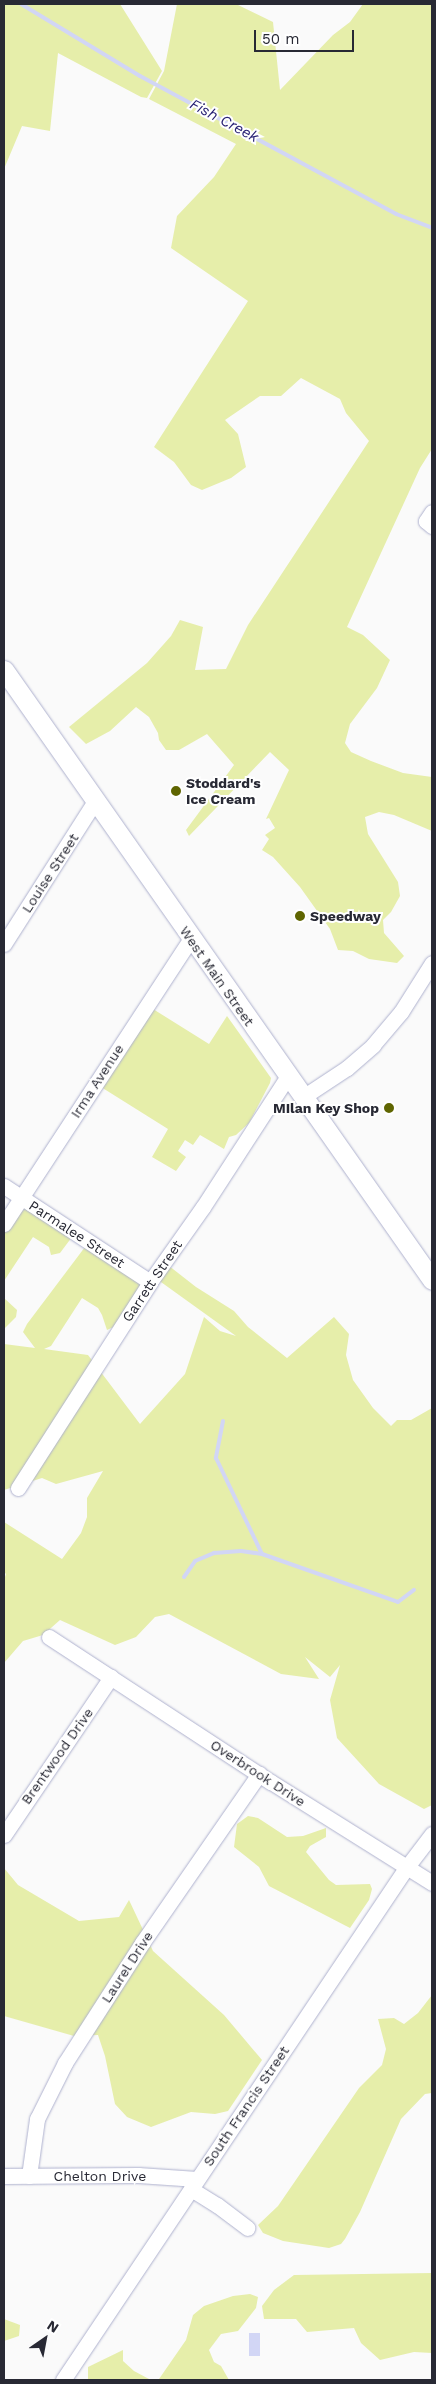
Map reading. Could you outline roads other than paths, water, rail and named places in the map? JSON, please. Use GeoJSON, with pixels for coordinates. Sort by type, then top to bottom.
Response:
{"type":"FeatureCollection","features":[{"type":"Feature","properties":{"kind":"main road","name":"West Main Street"},"geometry":{"type":"LineString","coordinates":[[4,670],[432,1280]]}},
{"type":"Feature","properties":{"kind":"street"},"geometry":{"type":"LineString","coordinates":[[432,512],[426,521],[432,526]]}},
{"type":"Feature","properties":{"kind":"street","name":"Louise Street"},"geometry":{"type":"LineString","coordinates":[[4,944],[95,801]]}},
{"type":"Feature","properties":{"kind":"street","name":"Irma Avenue"},"geometry":{"type":"LineString","coordinates":[[4,1224],[191,938]]}},
{"type":"Feature","properties":{"kind":"street"},"geometry":{"type":"LineString","coordinates":[[303,1097],[347,1068],[373,1045],[401,1012],[432,962]]}},
{"type":"Feature","properties":{"kind":"street","name":"Garrett Street"},"geometry":{"type":"LineString","coordinates":[[18,1488],[150,1282],[203,1207],[288,1076]]}},
{"type":"Feature","properties":{"kind":"street","name":"Parmalee Street"},"geometry":{"type":"LineString","coordinates":[[4,1186],[150,1282]]}},
{"type":"Feature","properties":{"kind":"street","name":"Overbrook Drive"},"geometry":{"type":"LineString","coordinates":[[49,1637],[259,1774],[406,1868],[432,1882]]}},
{"type":"Feature","properties":{"kind":"street","name":"Brentwood Drive"},"geometry":{"type":"LineString","coordinates":[[4,1835],[110,1677]]}},
{"type":"Feature","properties":{"kind":"street","name":"Laurel Drive"},"geometry":{"type":"LineString","coordinates":[[28,2176],[37,2119],[65,2063],[142,1943],[259,1774]]}},
{"type":"Feature","properties":{"kind":"street","name":"South Francis Street"},"geometry":{"type":"LineString","coordinates":[[63,2380],[406,1868],[432,1834]]}},
{"type":"Feature","properties":{"kind":"street","name":"Chelton Drive"},"geometry":{"type":"LineString","coordinates":[[4,2176],[138,2175],[194,2184]]}},
{"type":"Feature","properties":{"kind":"street"},"geometry":{"type":"LineString","coordinates":[[194,2184],[247,2228]]}},
{"type":"Feature","properties":{"kind":"water"},"geometry":{"type":"Polygon","coordinates":[[[249,2333],[260,2333],[260,2356],[249,2356],[249,2333]]]}},
{"type":"Feature","properties":{"kind":"waterway","name":"Fish Creek"},"geometry":{"type":"LineString","coordinates":[[21,4],[140,76],[396,214],[432,228]]}},
{"type":"Feature","properties":{"kind":"waterway"},"geometry":{"type":"LineString","coordinates":[[223,1421],[216,1458],[262,1554]]}},
{"type":"Feature","properties":{"kind":"waterway"},"geometry":{"type":"LineString","coordinates":[[184,1577],[195,1561],[214,1553],[241,1551],[262,1554],[398,1602],[414,1590]]}},
{"type":"Feature","properties":{"kind":"place","name":"Stoddard's Ice Cream"},"geometry":{"type":"Point","coordinates":[176,791]}},
{"type":"Feature","properties":{"kind":"place","name":"Speedway"},"geometry":{"type":"Point","coordinates":[300,916]}},
{"type":"Feature","properties":{"kind":"place","name":"MIlan Key Shop"},"geometry":{"type":"Point","coordinates":[389,1108]}}]}
